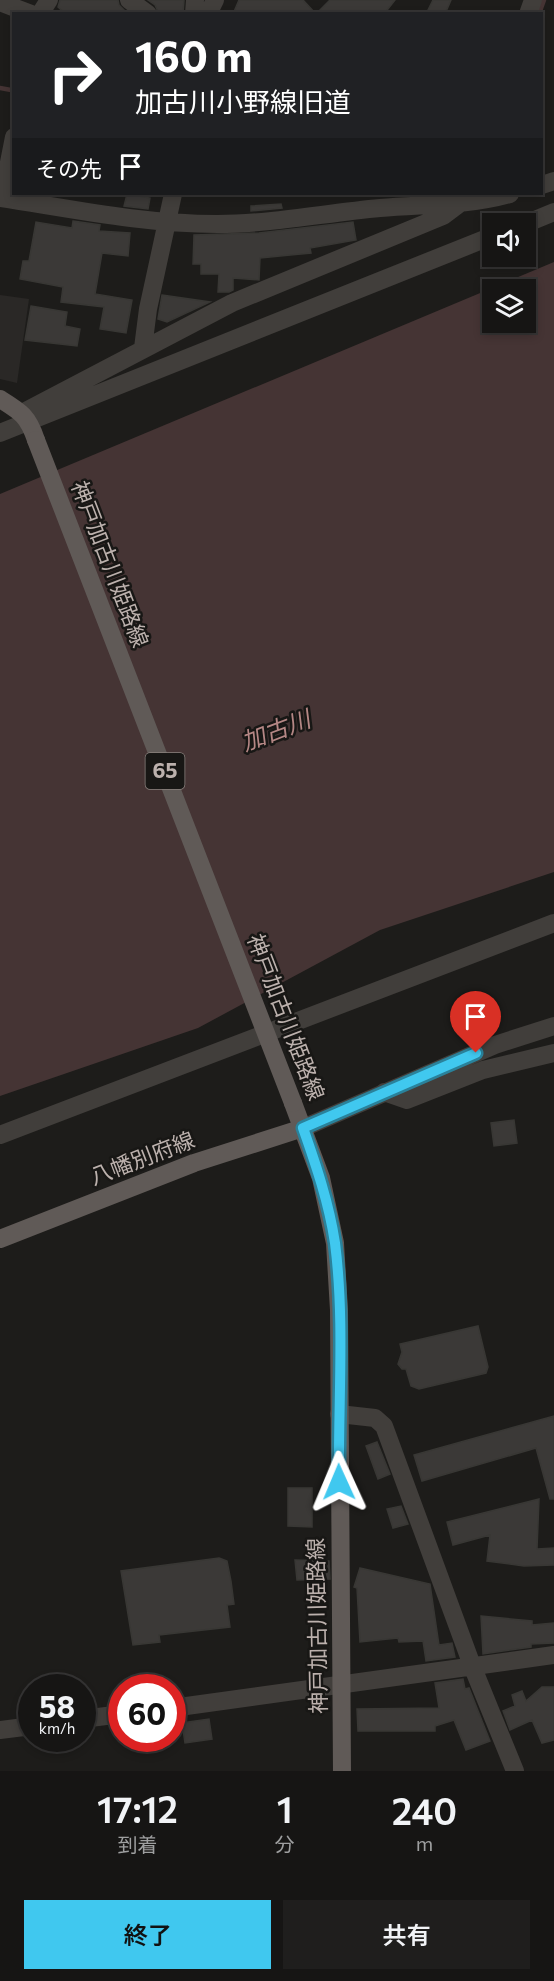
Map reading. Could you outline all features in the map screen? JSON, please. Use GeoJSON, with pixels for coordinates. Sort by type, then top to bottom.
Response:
{"type":"FeatureCollection","features":[{"type":"Feature","properties":{"kind":"main road"},"geometry":{"type":"LineString","coordinates":[[0,399],[26,417]]}},
{"type":"Feature","properties":{"kind":"main road","name":"神戸加古川姫路線"},"geometry":{"type":"LineString","coordinates":[[26,417],[321,1178],[335,1243],[339,1310],[342,1771]]}},
{"type":"Feature","properties":{"kind":"main road","name":"八幡別府線"},"geometry":{"type":"LineString","coordinates":[[0,1239],[194,1163],[303,1128]]}},
{"type":"Feature","properties":{"kind":"street"},"geometry":{"type":"LineString","coordinates":[[129,0],[145,12]]}},
{"type":"Feature","properties":{"kind":"street"},"geometry":{"type":"LineString","coordinates":[[0,2],[26,12]]}},
{"type":"Feature","properties":{"kind":"street"},"geometry":{"type":"LineString","coordinates":[[12,146],[1,198],[85,212],[168,222],[217,224],[280,221],[500,195]]}},
{"type":"Feature","properties":{"kind":"street"},"geometry":{"type":"LineString","coordinates":[[143,348],[148,309],[174,195]]}},
{"type":"Feature","properties":{"kind":"street"},"geometry":{"type":"LineString","coordinates":[[0,433],[143,348],[232,303],[443,216],[460,199]]}},
{"type":"Feature","properties":{"kind":"street"},"geometry":{"type":"LineString","coordinates":[[536,219],[554,212]]}},
{"type":"Feature","properties":{"kind":"street"},"geometry":{"type":"LineString","coordinates":[[26,417],[163,370],[482,240]]}},
{"type":"Feature","properties":{"kind":"street"},"geometry":{"type":"LineString","coordinates":[[0,1135],[554,922]]}},
{"type":"Feature","properties":{"kind":"street"},"geometry":{"type":"LineString","coordinates":[[303,1128],[495,1045],[554,1026]]}},
{"type":"Feature","properties":{"kind":"street"},"geometry":{"type":"LineString","coordinates":[[384,1092],[407,1100],[483,1070],[554,1053]]}},
{"type":"Feature","properties":{"kind":"street"},"geometry":{"type":"LineString","coordinates":[[339,1414],[375,1418],[384,1426],[473,1668],[515,1771]]}},
{"type":"Feature","properties":{"kind":"street"},"geometry":{"type":"LineString","coordinates":[[186,1706],[554,1655]]}},
{"type":"Feature","properties":{"kind":"street"},"geometry":{"type":"LineString","coordinates":[[0,1730],[18,1728]]}},
{"type":"Feature","properties":{"kind":"shaded area"},"geometry":{"type":"Polygon","coordinates":[[[0,295],[29,299],[17,383],[0,379],[0,295]]]}},
{"type":"Feature","properties":{"kind":"water","name":"加古川"},"geometry":{"type":"Polygon","coordinates":[[[554,262],[554,872],[380,930],[198,1028],[0,1096],[0,494],[482,292],[482,333],[536,333],[536,279],[513,279],[554,262]]]}},
{"type":"Feature","properties":{"kind":"building"},"geometry":{"type":"Polygon","coordinates":[[[60,0],[118,0],[119,5],[126,12],[64,12],[58,7],[60,0]]]}},
{"type":"Feature","properties":{"kind":"building"},"geometry":{"type":"Polygon","coordinates":[[[148,0],[184,0],[183,12],[158,12],[155,5],[148,0]]]}},
{"type":"Feature","properties":{"kind":"building"},"geometry":{"type":"Polygon","coordinates":[[[239,0],[303,0],[314,12],[234,12],[239,0]]]}},
{"type":"Feature","properties":{"kind":"building"},"geometry":{"type":"Polygon","coordinates":[[[330,0],[395,0],[386,12],[318,12],[330,0]]]}},
{"type":"Feature","properties":{"kind":"building"},"geometry":{"type":"Polygon","coordinates":[[[433,0],[451,0],[446,12],[427,12],[433,0]]]}},
{"type":"Feature","properties":{"kind":"building"},"geometry":{"type":"Polygon","coordinates":[[[127,195],[150,198],[148,209],[124,206],[127,195]]]}},
{"type":"Feature","properties":{"kind":"building"},"geometry":{"type":"Polygon","coordinates":[[[281,204],[282,208],[251,211],[251,206],[281,204]]]}},
{"type":"Feature","properties":{"kind":"building"},"geometry":{"type":"Polygon","coordinates":[[[73,221],[100,225],[99,231],[130,233],[128,256],[102,253],[95,294],[132,300],[126,333],[100,329],[104,307],[61,302],[63,287],[20,279],[23,261],[29,261],[36,222],[72,228],[73,221]]]}},
{"type":"Feature","properties":{"kind":"building"},"geometry":{"type":"Polygon","coordinates":[[[353,222],[356,240],[310,248],[311,253],[260,258],[259,280],[233,278],[233,290],[229,292],[218,292],[219,274],[201,274],[201,264],[193,264],[194,235],[259,233],[353,222]]]}},
{"type":"Feature","properties":{"kind":"building"},"geometry":{"type":"Polygon","coordinates":[[[162,295],[210,302],[167,322],[158,319],[162,295]]]}},
{"type":"Feature","properties":{"kind":"building"},"geometry":{"type":"Polygon","coordinates":[[[31,306],[67,312],[65,326],[80,329],[77,346],[25,340],[31,306]]]}},
{"type":"Feature","properties":{"kind":"building"},"geometry":{"type":"Polygon","coordinates":[[[514,1120],[517,1143],[494,1146],[491,1123],[514,1120]]]}},
{"type":"Feature","properties":{"kind":"building"},"geometry":{"type":"Polygon","coordinates":[[[478,1326],[488,1367],[486,1373],[419,1389],[411,1386],[406,1369],[402,1369],[398,1364],[402,1352],[400,1344],[478,1326]]]}},
{"type":"Feature","properties":{"kind":"building"},"geometry":{"type":"Polygon","coordinates":[[[554,1416],[554,1499],[550,1499],[536,1448],[422,1481],[414,1455],[554,1416]]]}},
{"type":"Feature","properties":{"kind":"building"},"geometry":{"type":"Polygon","coordinates":[[[377,1442],[390,1474],[378,1479],[366,1446],[377,1442]]]}},
{"type":"Feature","properties":{"kind":"building"},"geometry":{"type":"Polygon","coordinates":[[[288,1488],[312,1488],[312,1527],[288,1526],[288,1488]]]}},
{"type":"Feature","properties":{"kind":"building"},"geometry":{"type":"Polygon","coordinates":[[[539,1499],[537,1549],[554,1548],[554,1565],[524,1566],[487,1561],[490,1535],[453,1545],[447,1522],[539,1499]]]}},
{"type":"Feature","properties":{"kind":"building"},"geometry":{"type":"Polygon","coordinates":[[[401,1506],[408,1524],[393,1528],[387,1509],[401,1506]]]}},
{"type":"Feature","properties":{"kind":"building"},"geometry":{"type":"Polygon","coordinates":[[[219,1558],[227,1561],[231,1581],[234,1604],[227,1605],[230,1627],[159,1635],[160,1642],[133,1645],[121,1571],[219,1558]]]}},
{"type":"Feature","properties":{"kind":"building"},"geometry":{"type":"Polygon","coordinates":[[[295,1560],[329,1561],[330,1579],[297,1580],[295,1560]]]}},
{"type":"Feature","properties":{"kind":"building"},"geometry":{"type":"Polygon","coordinates":[[[360,1568],[430,1584],[439,1645],[452,1643],[455,1657],[426,1661],[423,1641],[399,1642],[398,1638],[360,1642],[357,1588],[354,1587],[360,1568]]]}},
{"type":"Feature","properties":{"kind":"building"},"geometry":{"type":"Polygon","coordinates":[[[481,1616],[532,1621],[532,1625],[554,1623],[554,1643],[531,1644],[531,1647],[483,1654],[481,1616]]]}},
{"type":"Feature","properties":{"kind":"building"},"geometry":{"type":"Polygon","coordinates":[[[463,1679],[465,1689],[469,1688],[490,1741],[466,1750],[454,1720],[435,1726],[435,1731],[358,1731],[357,1709],[439,1708],[435,1683],[463,1679]]]}},
{"type":"Feature","properties":{"kind":"building"},"geometry":{"type":"Polygon","coordinates":[[[542,1687],[554,1687],[554,1740],[542,1743],[532,1720],[510,1730],[503,1711],[515,1706],[512,1695],[522,1691],[526,1701],[542,1687]]]}},
{"type":"Feature","properties":{"kind":"building"},"geometry":{"type":"Polygon","coordinates":[[[209,1719],[212,1739],[186,1743],[186,1722],[209,1719]]]}},
{"type":"Feature","properties":{"kind":"waterway"},"geometry":{"type":"LineString","coordinates":[[540,12],[544,0]]}},
{"type":"Feature","properties":{"kind":"waterway"},"geometry":{"type":"LineString","coordinates":[[0,88],[11,90]]}},
{"type":"Feature","properties":{"kind":"route"},"geometry":{"type":"LineString","coordinates":[[339,1482],[339,1310],[335,1243],[321,1178],[303,1128],[476,1053]]}}]}
